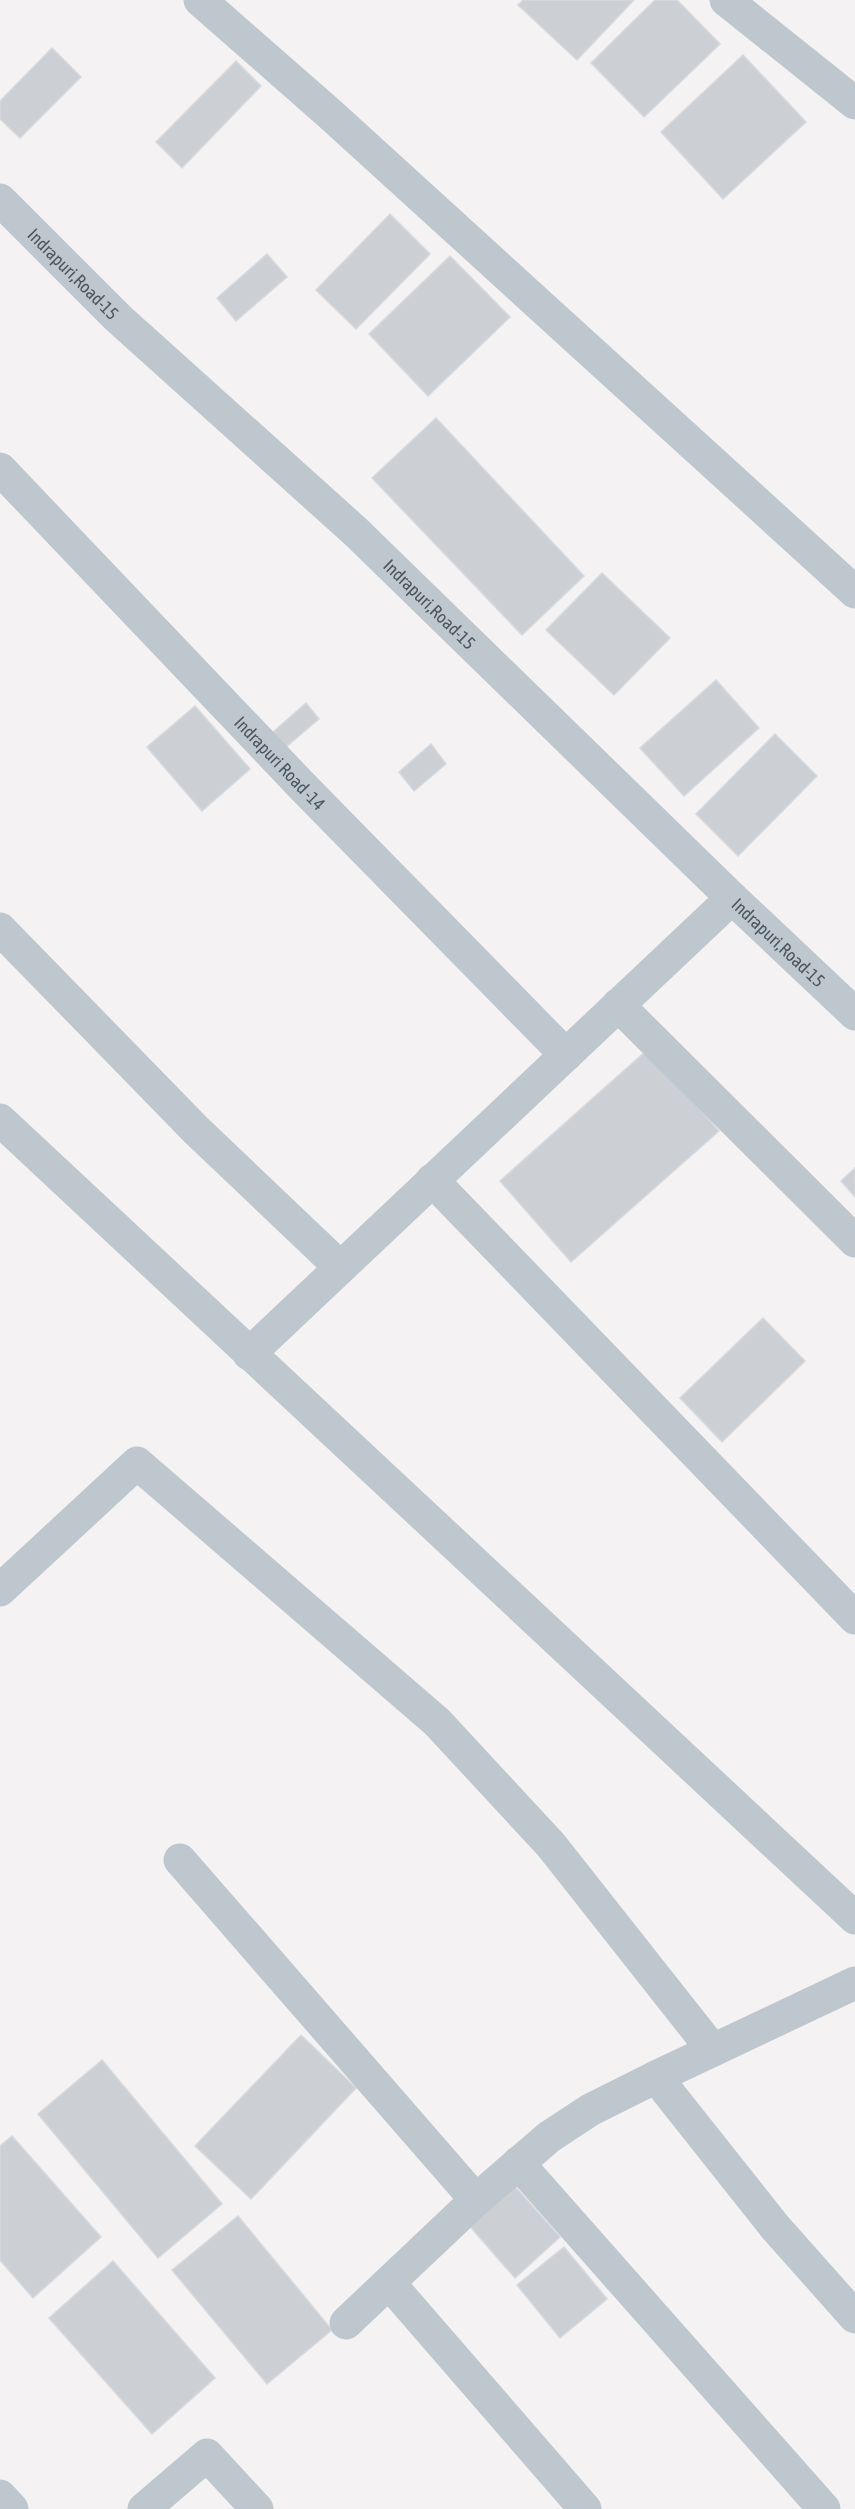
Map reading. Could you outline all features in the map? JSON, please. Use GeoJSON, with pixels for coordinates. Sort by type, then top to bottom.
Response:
{"type":"FeatureCollection","features":[{"type":"Feature","properties":{"kind":"street"},"geometry":{"type":"LineString","coordinates":[[200,0],[330,114],[855,592]]}},
{"type":"Feature","properties":{"kind":"street"},"geometry":{"type":"LineString","coordinates":[[726,0],[855,103]]}},
{"type":"Feature","properties":{"kind":"street","name":"Indrapuri,Road-15"},"geometry":{"type":"LineString","coordinates":[[0,200],[117,318],[356,532],[732,898],[855,1014]]}},
{"type":"Feature","properties":{"kind":"street","name":"Indrapuri Road -14"},"geometry":{"type":"LineString","coordinates":[[0,469],[296,779],[566,1055]]}},
{"type":"Feature","properties":{"kind":"street"},"geometry":{"type":"LineString","coordinates":[[249,1353],[732,898]]}},
{"type":"Feature","properties":{"kind":"street"},"geometry":{"type":"LineString","coordinates":[[0,929],[196,1130],[340,1267]]}},
{"type":"Feature","properties":{"kind":"street"},"geometry":{"type":"LineString","coordinates":[[618,1005],[855,1241]]}},
{"type":"Feature","properties":{"kind":"street"},"geometry":{"type":"LineString","coordinates":[[0,1120],[855,1918]]}},
{"type":"Feature","properties":{"kind":"street"},"geometry":{"type":"LineString","coordinates":[[432,1180],[855,1618]]}},
{"type":"Feature","properties":{"kind":"street"},"geometry":{"type":"LineString","coordinates":[[4,1580],[137,1463],[437,1722],[551,1845],[712,2049]]}},
{"type":"Feature","properties":{"kind":"street"},"geometry":{"type":"LineString","coordinates":[[180,1860],[476,2200]]}},
{"type":"Feature","properties":{"kind":"street"},"geometry":{"type":"LineString","coordinates":[[346,2323],[476,2200],[549,2137],[590,2110],[712,2049],[855,1983]]}},
{"type":"Feature","properties":{"kind":"street"},"geometry":{"type":"LineString","coordinates":[[656,2077],[775,2227],[855,2316]]}},
{"type":"Feature","properties":{"kind":"street"},"geometry":{"type":"LineString","coordinates":[[518,2163],[824,2509]]}},
{"type":"Feature","properties":{"kind":"street"},"geometry":{"type":"LineString","coordinates":[[389,2283],[585,2509]]}},
{"type":"Feature","properties":{"kind":"street"},"geometry":{"type":"LineString","coordinates":[[144,2509],[207,2456],[257,2509]]}},
{"type":"Feature","properties":{"kind":"street"},"geometry":{"type":"LineString","coordinates":[[0,2496],[12,2509]]}},
{"type":"Feature","properties":{"kind":"building"},"geometry":{"type":"Polygon","coordinates":[[[523,0],[634,0],[577,60],[518,5],[523,0]]]}},
{"type":"Feature","properties":{"kind":"building"},"geometry":{"type":"Polygon","coordinates":[[[655,0],[677,0],[720,44],[644,117],[591,63],[655,0]]]}},
{"type":"Feature","properties":{"kind":"building"},"geometry":{"type":"Polygon","coordinates":[[[52,48],[81,77],[20,138],[0,119],[0,101],[52,48]]]}},
{"type":"Feature","properties":{"kind":"building"},"geometry":{"type":"Polygon","coordinates":[[[743,55],[806,122],[723,199],[661,132],[743,55]]]}},
{"type":"Feature","properties":{"kind":"building"},"geometry":{"type":"Polygon","coordinates":[[[236,61],[261,86],[182,168],[156,142],[236,61]]]}},
{"type":"Feature","properties":{"kind":"building"},"geometry":{"type":"Polygon","coordinates":[[[390,214],[430,254],[356,329],[316,290],[390,214]]]}},
{"type":"Feature","properties":{"kind":"building"},"geometry":{"type":"Polygon","coordinates":[[[267,254],[287,277],[236,321],[217,298],[267,254]]]}},
{"type":"Feature","properties":{"kind":"building"},"geometry":{"type":"Polygon","coordinates":[[[450,256],[510,317],[428,396],[369,334],[450,256]]]}},
{"type":"Feature","properties":{"kind":"building"},"geometry":{"type":"Polygon","coordinates":[[[436,418],[584,576],[522,635],[372,478],[436,418]]]}},
{"type":"Feature","properties":{"kind":"building"},"geometry":{"type":"Polygon","coordinates":[[[602,573],[670,638],[614,695],[546,630],[602,573]]]}},
{"type":"Feature","properties":{"kind":"building"},"geometry":{"type":"Polygon","coordinates":[[[716,680],[759,728],[684,796],[640,748],[716,680]]]}},
{"type":"Feature","properties":{"kind":"building"},"geometry":{"type":"Polygon","coordinates":[[[306,703],[319,719],[286,747],[273,732],[306,703]]]}},
{"type":"Feature","properties":{"kind":"building"},"geometry":{"type":"Polygon","coordinates":[[[195,706],[250,769],[202,811],[147,747],[195,706]]]}},
{"type":"Feature","properties":{"kind":"building"},"geometry":{"type":"Polygon","coordinates":[[[775,734],[817,776],[738,856],[696,814],[775,734]]]}},
{"type":"Feature","properties":{"kind":"building"},"geometry":{"type":"Polygon","coordinates":[[[431,744],[446,764],[414,791],[399,772],[431,744]]]}},
{"type":"Feature","properties":{"kind":"building"},"geometry":{"type":"Polygon","coordinates":[[[647,1050],[719,1131],[571,1262],[500,1181],[647,1050]]]}},
{"type":"Feature","properties":{"kind":"building"},"geometry":{"type":"Polygon","coordinates":[[[855,1168],[855,1197],[841,1181],[855,1168]]]}},
{"type":"Feature","properties":{"kind":"building"},"geometry":{"type":"Polygon","coordinates":[[[763,1318],[805,1361],[722,1442],[680,1398],[763,1318]]]}},
{"type":"Feature","properties":{"kind":"building"},"geometry":{"type":"Polygon","coordinates":[[[301,2035],[356,2088],[251,2199],[195,2146],[301,2035]]]}},
{"type":"Feature","properties":{"kind":"building"},"geometry":{"type":"Polygon","coordinates":[[[102,2060],[222,2204],[158,2258],[38,2114],[102,2060]]]}},
{"type":"Feature","properties":{"kind":"building"},"geometry":{"type":"Polygon","coordinates":[[[12,2136],[101,2237],[33,2298],[0,2260],[0,2146],[12,2136]]]}},
{"type":"Feature","properties":{"kind":"building"},"geometry":{"type":"Polygon","coordinates":[[[512,2183],[560,2237],[515,2278],[467,2223],[512,2183]]]}},
{"type":"Feature","properties":{"kind":"building"},"geometry":{"type":"Polygon","coordinates":[[[238,2216],[332,2330],[267,2384],[172,2270],[238,2216]]]}},
{"type":"Feature","properties":{"kind":"building"},"geometry":{"type":"Polygon","coordinates":[[[564,2247],[607,2299],[560,2338],[517,2285],[564,2247]]]}},
{"type":"Feature","properties":{"kind":"building"},"geometry":{"type":"Polygon","coordinates":[[[113,2261],[215,2378],[152,2434],[49,2318],[113,2261]]]}}]}
